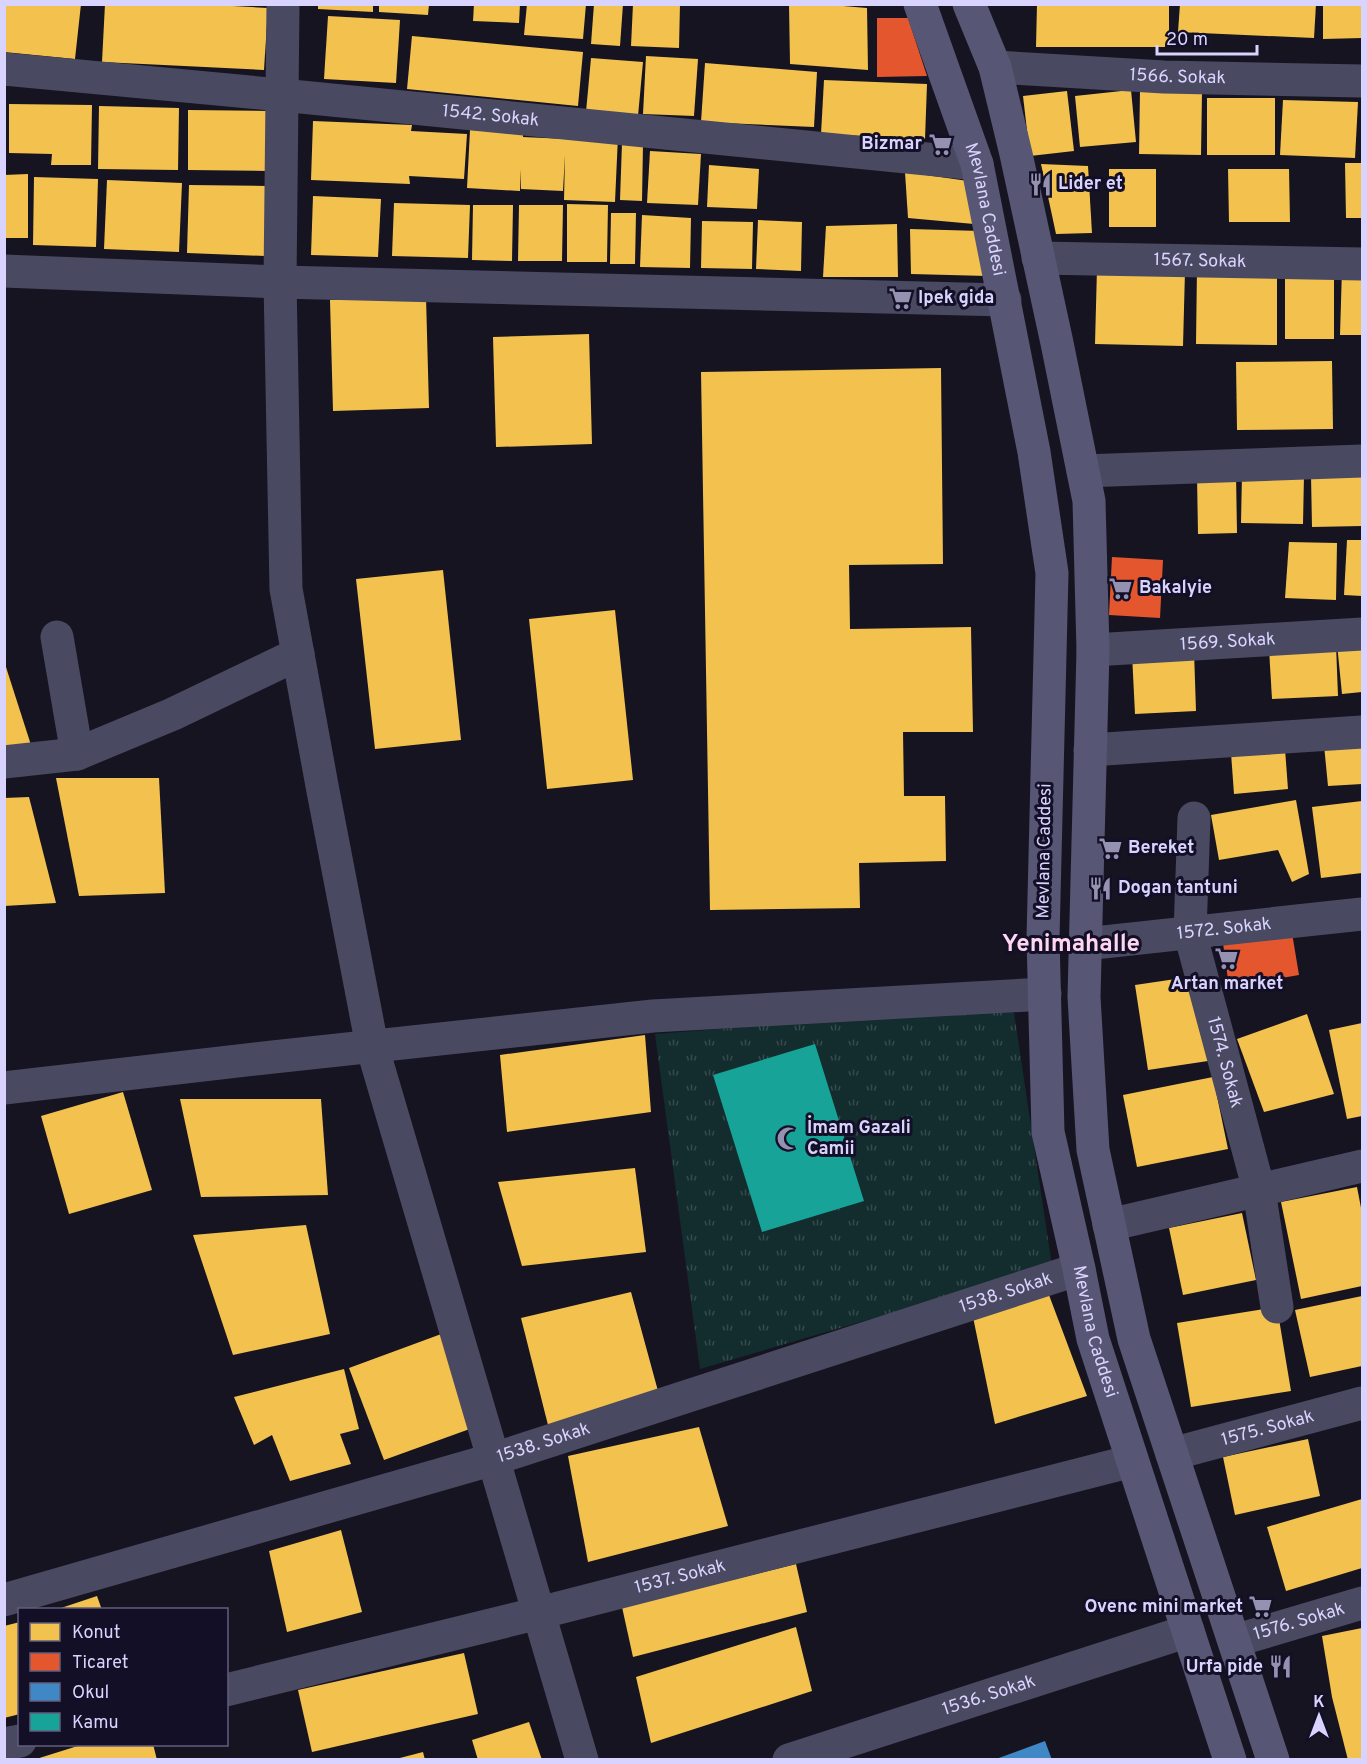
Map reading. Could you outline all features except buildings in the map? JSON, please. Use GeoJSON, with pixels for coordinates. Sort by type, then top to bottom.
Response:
{"type":"FeatureCollection","features":[{"type":"Feature","properties":{"kind":"main road","name":"Mevlana Caddesi"},"geometry":{"type":"LineString","coordinates":[[920,4],[977,164],[1034,452],[1052,573],[1043,938],[1048,1132],[1093,1339],[1230,1760]]}},
{"type":"Feature","properties":{"kind":"main road","name":"Mevlana Caddesi"},"geometry":{"type":"LineString","coordinates":[[969,4],[994,67],[1016,154],[1089,501],[1093,650],[1084,997],[1093,1150],[1134,1339],[1274,1760]]}},
{"type":"Feature","properties":{"kind":"street"},"geometry":{"type":"LineString","coordinates":[[283,4],[280,282],[286,589],[372,1046],[582,1760]]}},
{"type":"Feature","properties":{"kind":"street","name":"1566. Sokak"},"geometry":{"type":"LineString","coordinates":[[994,67],[1164,77],[1362,81]]}},
{"type":"Feature","properties":{"kind":"street","name":"1542. Sokak"},"geometry":{"type":"LineString","coordinates":[[4,69],[281,94],[977,164]]}},
{"type":"Feature","properties":{"kind":"street","name":"1567. Sokak"},"geometry":{"type":"LineString","coordinates":[[1038,258],[1362,264]]}},
{"type":"Feature","properties":{"kind":"street"},"geometry":{"type":"LineString","coordinates":[[4,271],[280,282],[1005,300]]}},
{"type":"Feature","properties":{"kind":"street"},"geometry":{"type":"LineString","coordinates":[[1083,471],[1362,461]]}},
{"type":"Feature","properties":{"kind":"street","name":"1569. Sokak"},"geometry":{"type":"LineString","coordinates":[[1093,650],[1362,634]]}},
{"type":"Feature","properties":{"kind":"street"},"geometry":{"type":"LineString","coordinates":[[57,636],[77,754]]}},
{"type":"Feature","properties":{"kind":"street"},"geometry":{"type":"LineString","coordinates":[[4,762],[77,754],[174,714],[298,654]]}},
{"type":"Feature","properties":{"kind":"street"},"geometry":{"type":"LineString","coordinates":[[1090,750],[1362,732]]}},
{"type":"Feature","properties":{"kind":"street","name":"1574. Sokak"},"geometry":{"type":"LineString","coordinates":[[1194,818],[1190,933],[1258,1190],[1277,1306]]}},
{"type":"Feature","properties":{"kind":"street","name":"1572. Sokak"},"geometry":{"type":"LineString","coordinates":[[1085,944],[1362,914]]}},
{"type":"Feature","properties":{"kind":"street"},"geometry":{"type":"LineString","coordinates":[[4,1088],[653,1016],[1045,994]]}},
{"type":"Feature","properties":{"kind":"street"},"geometry":{"type":"LineString","coordinates":[[1109,1225],[1362,1166]]}},
{"type":"Feature","properties":{"kind":"street","name":"1538. Sokak"},"geometry":{"type":"LineString","coordinates":[[4,1600],[494,1459],[1079,1269]]}},
{"type":"Feature","properties":{"kind":"street","name":"1575. Sokak"},"geometry":{"type":"LineString","coordinates":[[1172,1454],[1362,1403]]}},
{"type":"Feature","properties":{"kind":"street","name":"1537. Sokak"},"geometry":{"type":"LineString","coordinates":[[228,1690],[539,1613],[1132,1461]]}},
{"type":"Feature","properties":{"kind":"street","name":"1576. Sokak"},"geometry":{"type":"LineString","coordinates":[[1234,1641],[1362,1603]]}},
{"type":"Feature","properties":{"kind":"street","name":"1536. Sokak"},"geometry":{"type":"LineString","coordinates":[[789,1760],[1188,1631]]}},
{"type":"Feature","properties":{"kind":"green space"},"geometry":{"type":"Polygon","coordinates":[[[1013,1006],[1052,1266],[700,1369],[655,1034],[1013,1006]]]}},
{"type":"Feature","properties":{"kind":"place","name":"Bizmar"},"geometry":{"type":"Point","coordinates":[940,144]}},
{"type":"Feature","properties":{"kind":"place","name":"Lider et"},"geometry":{"type":"Point","coordinates":[1040,184]}},
{"type":"Feature","properties":{"kind":"place","name":"Ipek gida"},"geometry":{"type":"Point","coordinates":[900,298]}},
{"type":"Feature","properties":{"kind":"place","name":"Bakalyie"},"geometry":{"type":"Point","coordinates":[1121,588]}},
{"type":"Feature","properties":{"kind":"place","name":"Bereket"},"geometry":{"type":"Point","coordinates":[1110,848]}},
{"type":"Feature","properties":{"kind":"place","name":"Dogan tantuni"},"geometry":{"type":"Point","coordinates":[1100,888]}},
{"type":"Feature","properties":{"kind":"place","name":"Artan market"},"geometry":{"type":"Point","coordinates":[1227,958]}},
{"type":"Feature","properties":{"kind":"place","name":"İmam Gazali Camii"},"geometry":{"type":"Point","coordinates":[789,1138]}},
{"type":"Feature","properties":{"kind":"place","name":"Ovenc mini market"},"geometry":{"type":"Point","coordinates":[1261,1607]}},
{"type":"Feature","properties":{"kind":"place","name":"Urfa pide"},"geometry":{"type":"Point","coordinates":[1281,1667]}},
{"type":"Feature","properties":{"kind":"district","name":"Yenimahalle"},"geometry":{"type":"Point","coordinates":[1071,945]}}]}
